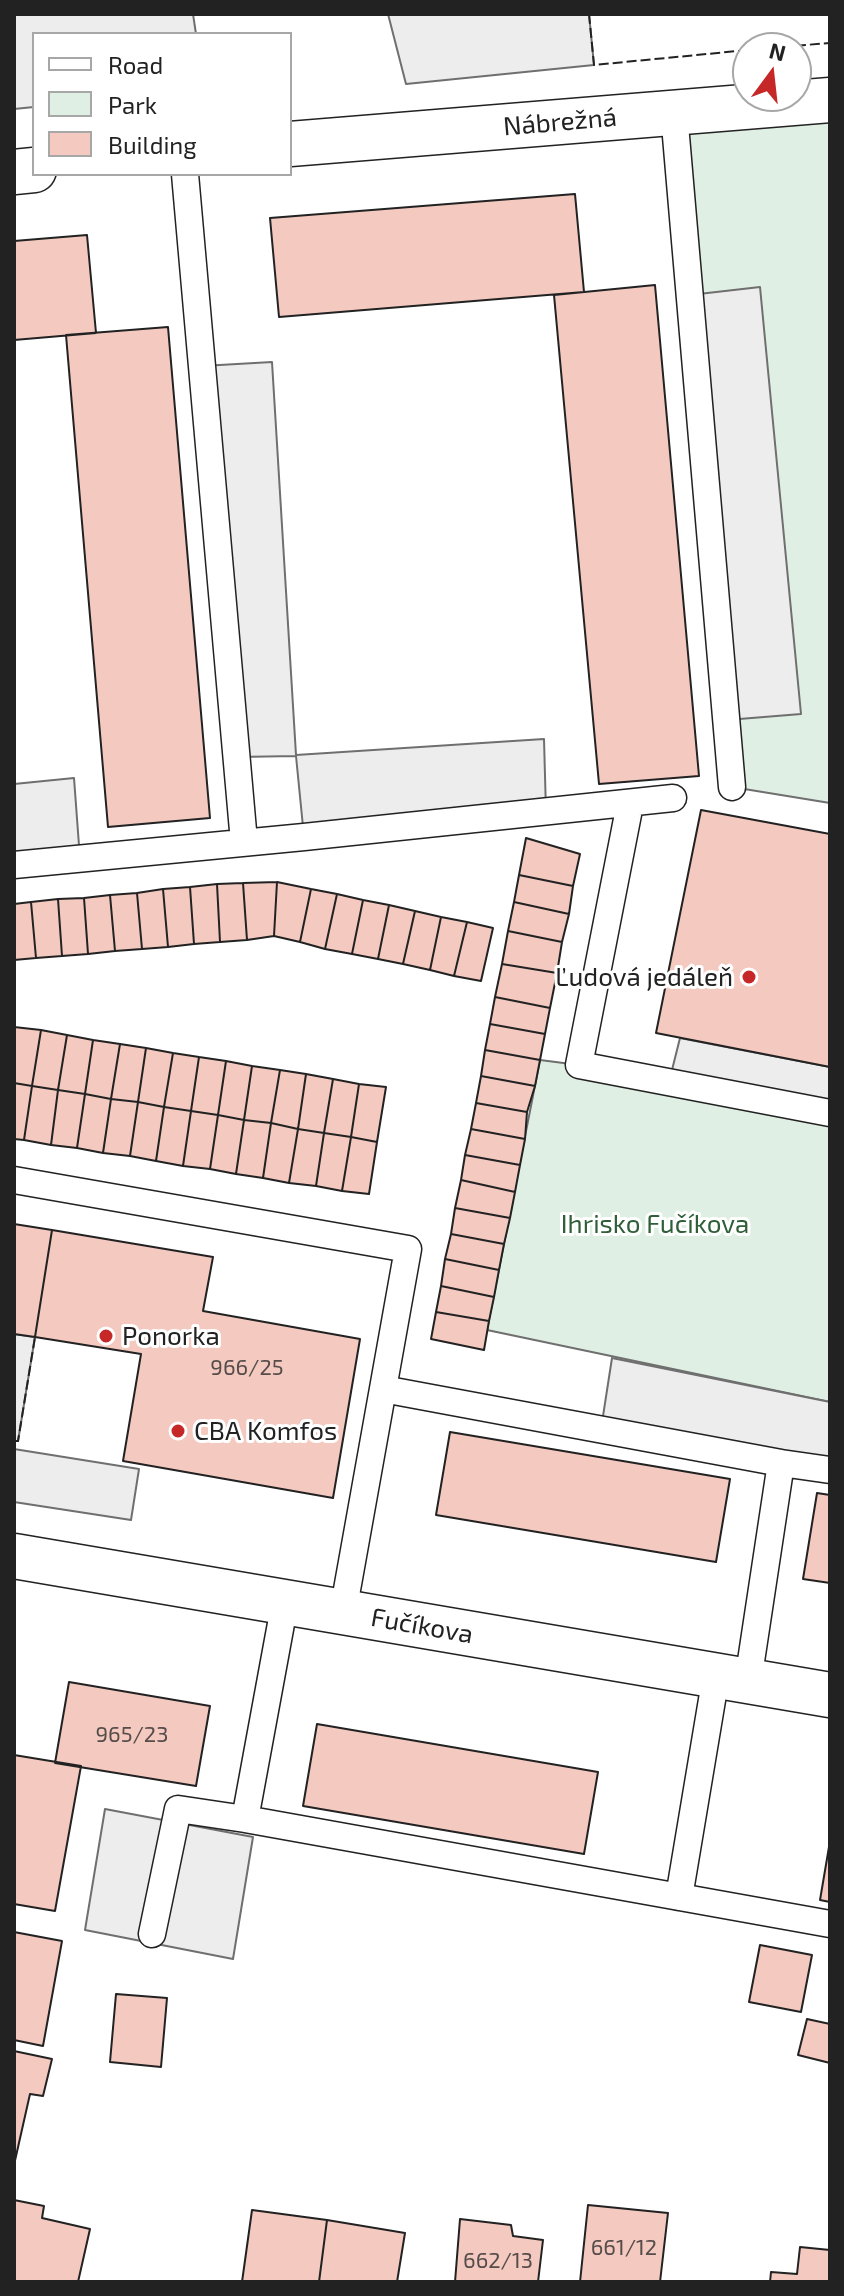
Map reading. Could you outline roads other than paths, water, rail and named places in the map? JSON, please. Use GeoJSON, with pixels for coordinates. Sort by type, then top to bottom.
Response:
{"type":"FeatureCollection","features":[{"type":"Feature","properties":{"kind":"street","name":"Nábrežná"},"geometry":{"type":"LineString","coordinates":[[292,144],[830,100]]}},
{"type":"Feature","properties":{"kind":"street","name":"Fučíkova"},"geometry":{"type":"LineString","coordinates":[[14,1556],[830,1695]]}},
{"type":"Feature","properties":{"kind":"lane"},"geometry":{"type":"LineString","coordinates":[[674,113],[732,787]]}},
{"type":"Feature","properties":{"kind":"lane"},"geometry":{"type":"LineString","coordinates":[[185,176],[244,842]]}},
{"type":"Feature","properties":{"kind":"lane"},"geometry":{"type":"LineString","coordinates":[[14,865],[673,798]]}},
{"type":"Feature","properties":{"kind":"lane"},"geometry":{"type":"LineString","coordinates":[[630,804],[579,1065],[830,1113]]}},
{"type":"Feature","properties":{"kind":"lane"},"geometry":{"type":"LineString","coordinates":[[14,1180],[408,1249],[343,1612]]}},
{"type":"Feature","properties":{"kind":"lane"},"geometry":{"type":"LineString","coordinates":[[383,1389],[830,1470]]}},
{"type":"Feature","properties":{"kind":"lane"},"geometry":{"type":"LineString","coordinates":[[679,1897],[781,1463]]}},
{"type":"Feature","properties":{"kind":"lane"},"geometry":{"type":"LineString","coordinates":[[245,1819],[285,1602]]}},
{"type":"Feature","properties":{"kind":"lane"},"geometry":{"type":"LineString","coordinates":[[152,1934],[178,1809],[830,1924]]}},
{"type":"Feature","properties":{"kind":"place","name":"Ľudová jedáleň"},"geometry":{"type":"Point","coordinates":[749,977]}},
{"type":"Feature","properties":{"kind":"place","name":"Ponorka"},"geometry":{"type":"Point","coordinates":[106,1336]}},
{"type":"Feature","properties":{"kind":"place","name":"CBA Komfos"},"geometry":{"type":"Point","coordinates":[178,1431]}},
{"type":"Feature","properties":{"kind":"park label","name":"Ihrisko Fučíkova"},"geometry":{"type":"Point","coordinates":[655,1224]}}]}
